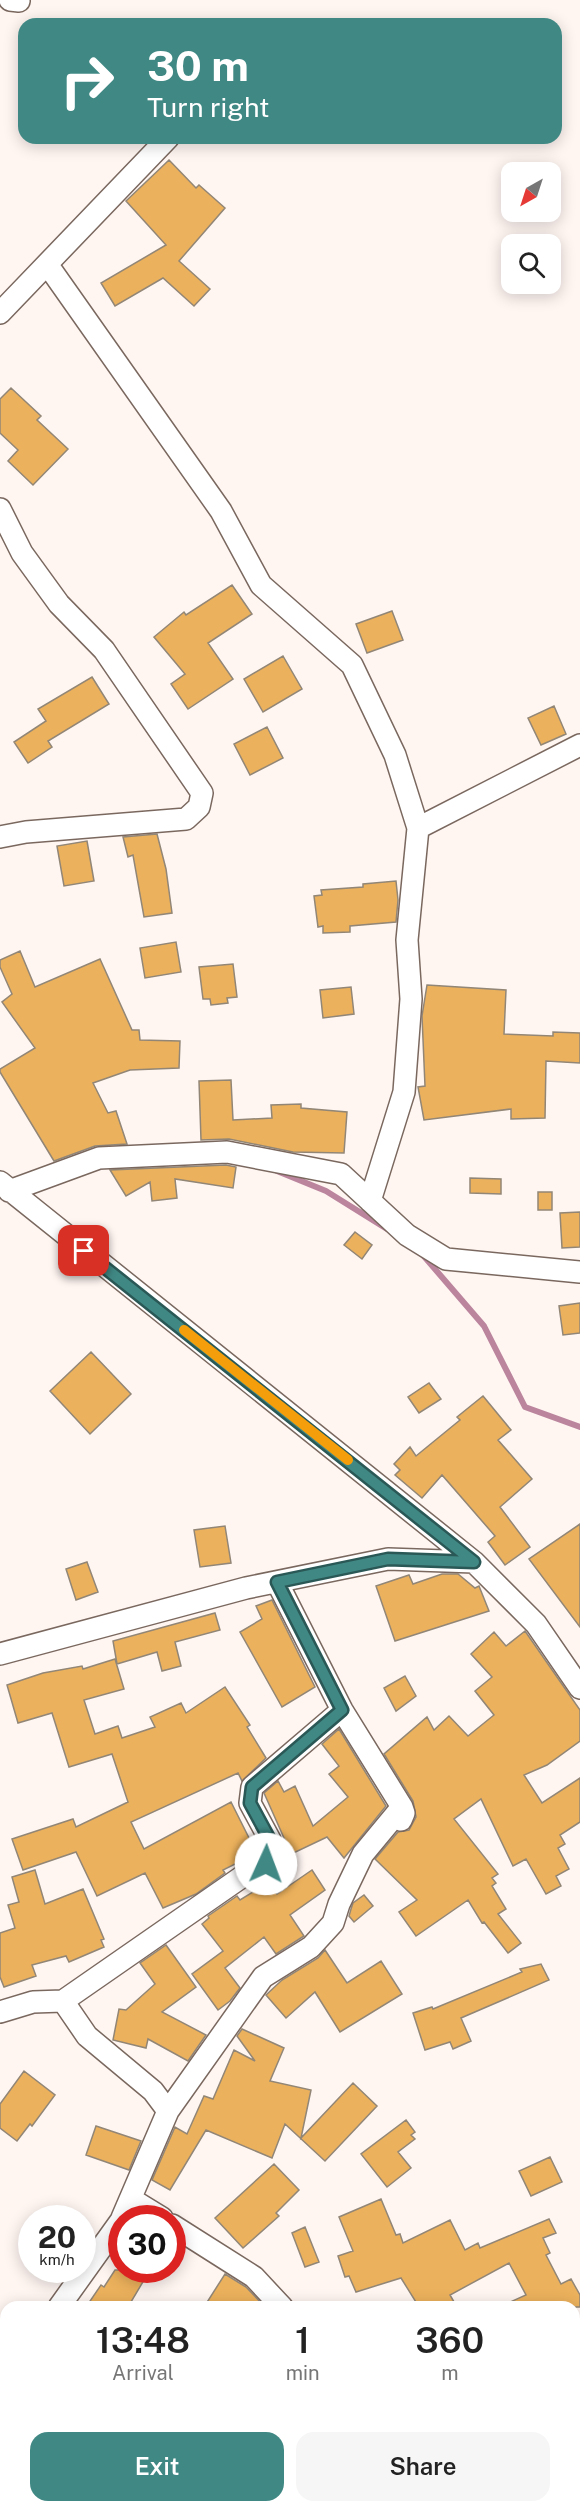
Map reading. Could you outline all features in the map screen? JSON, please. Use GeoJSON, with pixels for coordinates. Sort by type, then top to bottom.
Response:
{"type":"FeatureCollection","features":[{"type":"Feature","properties":{"kind":"street"},"geometry":{"type":"LineString","coordinates":[[0,313],[162,144]]}},
{"type":"Feature","properties":{"kind":"street"},"geometry":{"type":"LineString","coordinates":[[47,264],[221,511],[261,585],[352,665],[395,755],[417,828],[408,940],[411,999],[404,1092],[370,1201]]}},
{"type":"Feature","properties":{"kind":"street"},"geometry":{"type":"LineString","coordinates":[[0,509],[22,553],[59,604],[104,650],[202,793],[199,807],[186,819],[26,832],[0,837]]}},
{"type":"Feature","properties":{"kind":"street"},"geometry":{"type":"LineString","coordinates":[[417,828],[580,745]]}},
{"type":"Feature","properties":{"kind":"street"},"geometry":{"type":"LineString","coordinates":[[5,1187],[99,1158],[227,1152],[341,1174],[407,1235],[446,1259],[580,1272]]}},
{"type":"Feature","properties":{"kind":"street"},"geometry":{"type":"LineString","coordinates":[[5,1187],[474,1562],[536,1624],[580,1688]]}},
{"type":"Feature","properties":{"kind":"street"},"geometry":{"type":"LineString","coordinates":[[0,1654],[246,1588],[388,1559],[474,1562]]}},
{"type":"Feature","properties":{"kind":"street"},"geometry":{"type":"LineString","coordinates":[[128,2205],[168,2111],[263,1977],[311,1947],[333,1923],[339,1904],[363,1854],[401,1816],[342,1710],[277,1582]]}},
{"type":"Feature","properties":{"kind":"street"},"geometry":{"type":"LineString","coordinates":[[0,2012],[33,2002],[63,2001],[246,1874],[266,1864],[270,1840],[250,1803],[252,1787],[342,1710]]}},
{"type":"Feature","properties":{"kind":"street"},"geometry":{"type":"LineString","coordinates":[[63,2001],[87,2036],[153,2091],[168,2111]]}},
{"type":"Feature","properties":{"kind":"street"},"geometry":{"type":"LineString","coordinates":[[131,2199],[141,2205]]}},
{"type":"Feature","properties":{"kind":"street"},"geometry":{"type":"LineString","coordinates":[[186,2234],[254,2277],[276,2301]]}},
{"type":"Feature","properties":{"kind":"street"},"geometry":{"type":"LineString","coordinates":[[62,2301],[108,2238]]}},
{"type":"Feature","properties":{"kind":"building"},"geometry":{"type":"Polygon","coordinates":[[[169,160],[196,188],[199,185],[225,208],[179,261],[210,289],[194,306],[163,278],[115,306],[101,283],[166,245],[126,201],[169,160]]]}},
{"type":"Feature","properties":{"kind":"building"},"geometry":{"type":"Polygon","coordinates":[[[11,388],[41,416],[37,420],[68,449],[33,485],[8,461],[18,450],[0,433],[0,399],[11,388]]]}},
{"type":"Feature","properties":{"kind":"building"},"geometry":{"type":"Polygon","coordinates":[[[232,585],[252,614],[208,643],[233,679],[188,709],[171,684],[185,674],[154,637],[184,612],[186,615],[232,585]]]}},
{"type":"Feature","properties":{"kind":"building"},"geometry":{"type":"Polygon","coordinates":[[[392,611],[403,640],[367,653],[356,624],[392,611]]]}},
{"type":"Feature","properties":{"kind":"building"},"geometry":{"type":"Polygon","coordinates":[[[283,656],[302,689],[263,712],[244,679],[283,656]]]}},
{"type":"Feature","properties":{"kind":"building"},"geometry":{"type":"Polygon","coordinates":[[[92,677],[109,704],[48,741],[52,747],[28,763],[14,742],[46,721],[38,709],[92,677]]]}},
{"type":"Feature","properties":{"kind":"building"},"geometry":{"type":"Polygon","coordinates":[[[554,706],[566,734],[541,745],[528,718],[554,706]]]}},
{"type":"Feature","properties":{"kind":"building"},"geometry":{"type":"Polygon","coordinates":[[[267,727],[283,758],[250,775],[234,744],[267,727]]]}},
{"type":"Feature","properties":{"kind":"building"},"geometry":{"type":"Polygon","coordinates":[[[157,834],[166,869],[172,913],[144,917],[133,855],[128,857],[123,837],[157,834]]]}},
{"type":"Feature","properties":{"kind":"building"},"geometry":{"type":"Polygon","coordinates":[[[87,841],[94,881],[64,886],[57,846],[87,841]]]}},
{"type":"Feature","properties":{"kind":"building"},"geometry":{"type":"Polygon","coordinates":[[[396,881],[398,900],[396,922],[350,926],[350,932],[323,933],[323,926],[318,927],[314,896],[322,895],[321,890],[363,887],[363,884],[396,881]]]}},
{"type":"Feature","properties":{"kind":"building"},"geometry":{"type":"Polygon","coordinates":[[[176,942],[181,972],[145,978],[140,948],[176,942]]]}},
{"type":"Feature","properties":{"kind":"building"},"geometry":{"type":"Polygon","coordinates":[[[20,951],[35,987],[100,959],[132,1030],[139,1030],[140,1040],[180,1041],[179,1068],[130,1070],[93,1083],[108,1113],[116,1111],[127,1144],[95,1146],[54,1161],[0,1072],[0,1069],[35,1048],[2,1002],[12,994],[0,967],[0,960],[20,951]]]}},
{"type":"Feature","properties":{"kind":"building"},"geometry":{"type":"Polygon","coordinates":[[[233,964],[237,997],[227,998],[228,1003],[211,1005],[210,999],[203,999],[199,967],[233,964]]]}},
{"type":"Feature","properties":{"kind":"building"},"geometry":{"type":"Polygon","coordinates":[[[427,985],[506,990],[504,1034],[553,1036],[553,1032],[580,1033],[580,1063],[546,1061],[545,1118],[511,1119],[511,1109],[424,1120],[418,1087],[425,1086],[422,1016],[427,985]]]}},
{"type":"Feature","properties":{"kind":"building"},"geometry":{"type":"Polygon","coordinates":[[[351,987],[354,1014],[323,1018],[320,990],[351,987]]]}},
{"type":"Feature","properties":{"kind":"building"},"geometry":{"type":"Polygon","coordinates":[[[231,1080],[233,1120],[272,1118],[271,1105],[301,1104],[301,1108],[347,1112],[344,1153],[293,1152],[229,1139],[201,1140],[199,1081],[231,1080]]]}},
{"type":"Feature","properties":{"kind":"building"},"geometry":{"type":"Polygon","coordinates":[[[226,1165],[236,1167],[233,1188],[175,1179],[177,1198],[152,1201],[150,1182],[126,1196],[110,1170],[226,1165]]]}},
{"type":"Feature","properties":{"kind":"building"},"geometry":{"type":"Polygon","coordinates":[[[470,1178],[501,1179],[501,1194],[470,1193],[470,1178]]]}},
{"type":"Feature","properties":{"kind":"building"},"geometry":{"type":"Polygon","coordinates":[[[538,1192],[552,1192],[552,1210],[538,1210],[538,1192]]]}},
{"type":"Feature","properties":{"kind":"building"},"geometry":{"type":"Polygon","coordinates":[[[580,1212],[580,1247],[562,1248],[560,1213],[580,1212]]]}},
{"type":"Feature","properties":{"kind":"building"},"geometry":{"type":"Polygon","coordinates":[[[355,1232],[372,1245],[362,1259],[344,1245],[355,1232]]]}},
{"type":"Feature","properties":{"kind":"building"},"geometry":{"type":"Polygon","coordinates":[[[580,1303],[580,1333],[563,1335],[559,1306],[580,1303]]]}},
{"type":"Feature","properties":{"kind":"building"},"geometry":{"type":"Polygon","coordinates":[[[91,1352],[131,1394],[90,1434],[50,1391],[91,1352]]]}},
{"type":"Feature","properties":{"kind":"building"},"geometry":{"type":"Polygon","coordinates":[[[429,1383],[441,1399],[419,1413],[408,1397],[429,1383]]]}},
{"type":"Feature","properties":{"kind":"building"},"geometry":{"type":"Polygon","coordinates":[[[483,1396],[511,1430],[498,1440],[532,1479],[500,1507],[530,1547],[505,1565],[488,1542],[495,1536],[442,1475],[422,1498],[395,1475],[400,1470],[394,1464],[410,1447],[416,1456],[460,1420],[457,1417],[483,1396]]]}},
{"type":"Feature","properties":{"kind":"building"},"geometry":{"type":"Polygon","coordinates":[[[580,1524],[580,1627],[529,1559],[580,1524]]]}},
{"type":"Feature","properties":{"kind":"building"},"geometry":{"type":"Polygon","coordinates":[[[225,1526],[231,1563],[200,1567],[194,1530],[225,1526]]]}},
{"type":"Feature","properties":{"kind":"building"},"geometry":{"type":"Polygon","coordinates":[[[87,1562],[98,1592],[76,1600],[66,1569],[87,1562]]]}},
{"type":"Feature","properties":{"kind":"building"},"geometry":{"type":"Polygon","coordinates":[[[442,1574],[458,1574],[475,1588],[479,1586],[489,1611],[395,1641],[376,1586],[409,1575],[413,1584],[442,1574]]]}},
{"type":"Feature","properties":{"kind":"building"},"geometry":{"type":"Polygon","coordinates":[[[272,1600],[315,1687],[282,1707],[240,1632],[262,1619],[256,1606],[272,1600]]]}},
{"type":"Feature","properties":{"kind":"building"},"geometry":{"type":"Polygon","coordinates":[[[215,1613],[220,1630],[175,1642],[181,1666],[162,1671],[157,1652],[117,1664],[113,1641],[215,1613]]]}},
{"type":"Feature","properties":{"kind":"building"},"geometry":{"type":"Polygon","coordinates":[[[525,1631],[580,1710],[580,1741],[547,1765],[524,1775],[542,1803],[580,1778],[580,1822],[560,1835],[565,1844],[558,1848],[569,1869],[556,1876],[561,1886],[546,1894],[526,1859],[513,1866],[481,1799],[454,1819],[498,1874],[492,1878],[496,1883],[492,1886],[506,1909],[498,1914],[521,1943],[508,1953],[484,1922],[482,1923],[468,1900],[416,1936],[399,1912],[417,1900],[375,1859],[398,1832],[409,1830],[416,1817],[413,1801],[384,1754],[427,1717],[434,1730],[449,1716],[468,1736],[494,1715],[475,1691],[492,1677],[471,1654],[494,1632],[506,1646],[525,1631]]]}},
{"type":"Feature","properties":{"kind":"building"},"geometry":{"type":"Polygon","coordinates":[[[115,1659],[124,1689],[84,1700],[95,1734],[118,1726],[122,1738],[155,1727],[150,1717],[181,1703],[186,1713],[225,1687],[250,1725],[247,1727],[266,1758],[242,1781],[238,1773],[131,1822],[144,1849],[231,1802],[255,1850],[255,1854],[223,1870],[225,1873],[196,1894],[163,1908],[145,1873],[97,1896],[76,1852],[23,1870],[12,1839],[73,1819],[76,1827],[128,1802],[112,1754],[69,1767],[52,1713],[18,1723],[7,1685],[43,1673],[82,1666],[83,1669],[115,1659]]]}},
{"type":"Feature","properties":{"kind":"building"},"geometry":{"type":"Polygon","coordinates":[[[405,1676],[416,1696],[396,1711],[384,1688],[405,1676]]]}},
{"type":"Feature","properties":{"kind":"building"},"geometry":{"type":"Polygon","coordinates":[[[339,1729],[386,1806],[344,1858],[327,1837],[283,1858],[281,1852],[288,1847],[264,1793],[278,1781],[284,1792],[295,1786],[313,1826],[348,1797],[329,1774],[339,1766],[322,1744],[339,1729]]]}},
{"type":"Feature","properties":{"kind":"building"},"geometry":{"type":"Polygon","coordinates":[[[35,1870],[45,1904],[83,1889],[104,1939],[101,1940],[104,1947],[69,1962],[66,1956],[32,1965],[36,1976],[4,1987],[0,1977],[0,1933],[15,1928],[8,1905],[19,1902],[12,1877],[35,1870]]]}},
{"type":"Feature","properties":{"kind":"building"},"geometry":{"type":"Polygon","coordinates":[[[312,1870],[325,1890],[290,1915],[304,1936],[276,1954],[264,1937],[225,1968],[240,1988],[230,2001],[218,2010],[192,1974],[223,1951],[202,1924],[209,1918],[208,1916],[237,1896],[240,1900],[269,1882],[277,1894],[312,1870]]]}},
{"type":"Feature","properties":{"kind":"building"},"geometry":{"type":"Polygon","coordinates":[[[364,1895],[373,1906],[354,1922],[349,1916],[353,1903],[364,1895]]]}},
{"type":"Feature","properties":{"kind":"building"},"geometry":{"type":"Polygon","coordinates":[[[166,1945],[196,1987],[162,2012],[206,2035],[188,2061],[148,2039],[146,2048],[113,2040],[119,2009],[126,2010],[155,1984],[140,1963],[166,1945]]]}},
{"type":"Feature","properties":{"kind":"building"},"geometry":{"type":"Polygon","coordinates":[[[325,1950],[347,1983],[381,1961],[402,1994],[340,2032],[315,1992],[286,2018],[266,1995],[282,1980],[318,1958],[325,1950]]]}},
{"type":"Feature","properties":{"kind":"building"},"geometry":{"type":"Polygon","coordinates":[[[541,1964],[549,1980],[461,2018],[471,2041],[453,2049],[450,2042],[425,2050],[413,2013],[432,2007],[433,2009],[522,1972],[520,1969],[541,1964]]]}},
{"type":"Feature","properties":{"kind":"building"},"geometry":{"type":"Polygon","coordinates":[[[242,2029],[284,2048],[270,2081],[311,2090],[301,2138],[353,2083],[377,2106],[325,2161],[285,2124],[272,2158],[206,2130],[170,2190],[152,2180],[175,2127],[187,2134],[204,2096],[213,2099],[234,2050],[255,2061],[237,2036],[242,2029]]]}},
{"type":"Feature","properties":{"kind":"building"},"geometry":{"type":"Polygon","coordinates":[[[24,2071],[55,2095],[32,2126],[30,2124],[17,2141],[0,2128],[0,2104],[24,2071]]]}},
{"type":"Feature","properties":{"kind":"building"},"geometry":{"type":"Polygon","coordinates":[[[406,2120],[415,2132],[411,2135],[415,2139],[398,2152],[411,2168],[387,2187],[361,2154],[406,2120]]]}},
{"type":"Feature","properties":{"kind":"building"},"geometry":{"type":"Polygon","coordinates":[[[96,2126],[141,2141],[129,2170],[86,2155],[96,2126]]]}},
{"type":"Feature","properties":{"kind":"building"},"geometry":{"type":"Polygon","coordinates":[[[550,2157],[562,2182],[531,2196],[519,2171],[550,2157]]]}},
{"type":"Feature","properties":{"kind":"building"},"geometry":{"type":"Polygon","coordinates":[[[274,2164],[299,2190],[276,2213],[279,2216],[243,2248],[215,2218],[274,2164]]]}},
{"type":"Feature","properties":{"kind":"building"},"geometry":{"type":"Polygon","coordinates":[[[381,2199],[396,2235],[400,2234],[403,2243],[450,2220],[465,2250],[478,2243],[480,2248],[549,2219],[556,2233],[543,2238],[550,2253],[546,2255],[561,2284],[571,2279],[580,2295],[580,2301],[512,2301],[526,2295],[509,2263],[450,2295],[454,2301],[415,2301],[401,2278],[356,2292],[349,2276],[345,2277],[338,2256],[353,2251],[339,2217],[381,2199]]]}},
{"type":"Feature","properties":{"kind":"building"},"geometry":{"type":"Polygon","coordinates":[[[305,2227],[319,2262],[305,2267],[292,2233],[305,2227]]]}},
{"type":"Feature","properties":{"kind":"building"},"geometry":{"type":"Polygon","coordinates":[[[225,2274],[246,2287],[259,2301],[208,2301],[225,2274]]]}},
{"type":"Feature","properties":{"kind":"building"},"geometry":{"type":"Polygon","coordinates":[[[108,2281],[108,2283],[142,2283],[132,2301],[90,2301],[101,2285],[104,2287],[108,2281]]]}},
{"type":"Feature","properties":{"kind":"waterway"},"geometry":{"type":"LineString","coordinates":[[277,1171],[326,1191],[387,1229]]}},
{"type":"Feature","properties":{"kind":"waterway"},"geometry":{"type":"LineString","coordinates":[[422,1254],[484,1326],[525,1407],[580,1427]]}},
{"type":"Feature","properties":{"kind":"slow traffic"},"geometry":{"type":"LineString","coordinates":[[184,1330],[348,1460]]}},
{"type":"Feature","properties":{"kind":"route"},"geometry":{"type":"LineString","coordinates":[[84,1251],[474,1562],[388,1559],[277,1582],[342,1710],[270,1774],[252,1787],[250,1803],[270,1840],[266,1864]]}}]}
